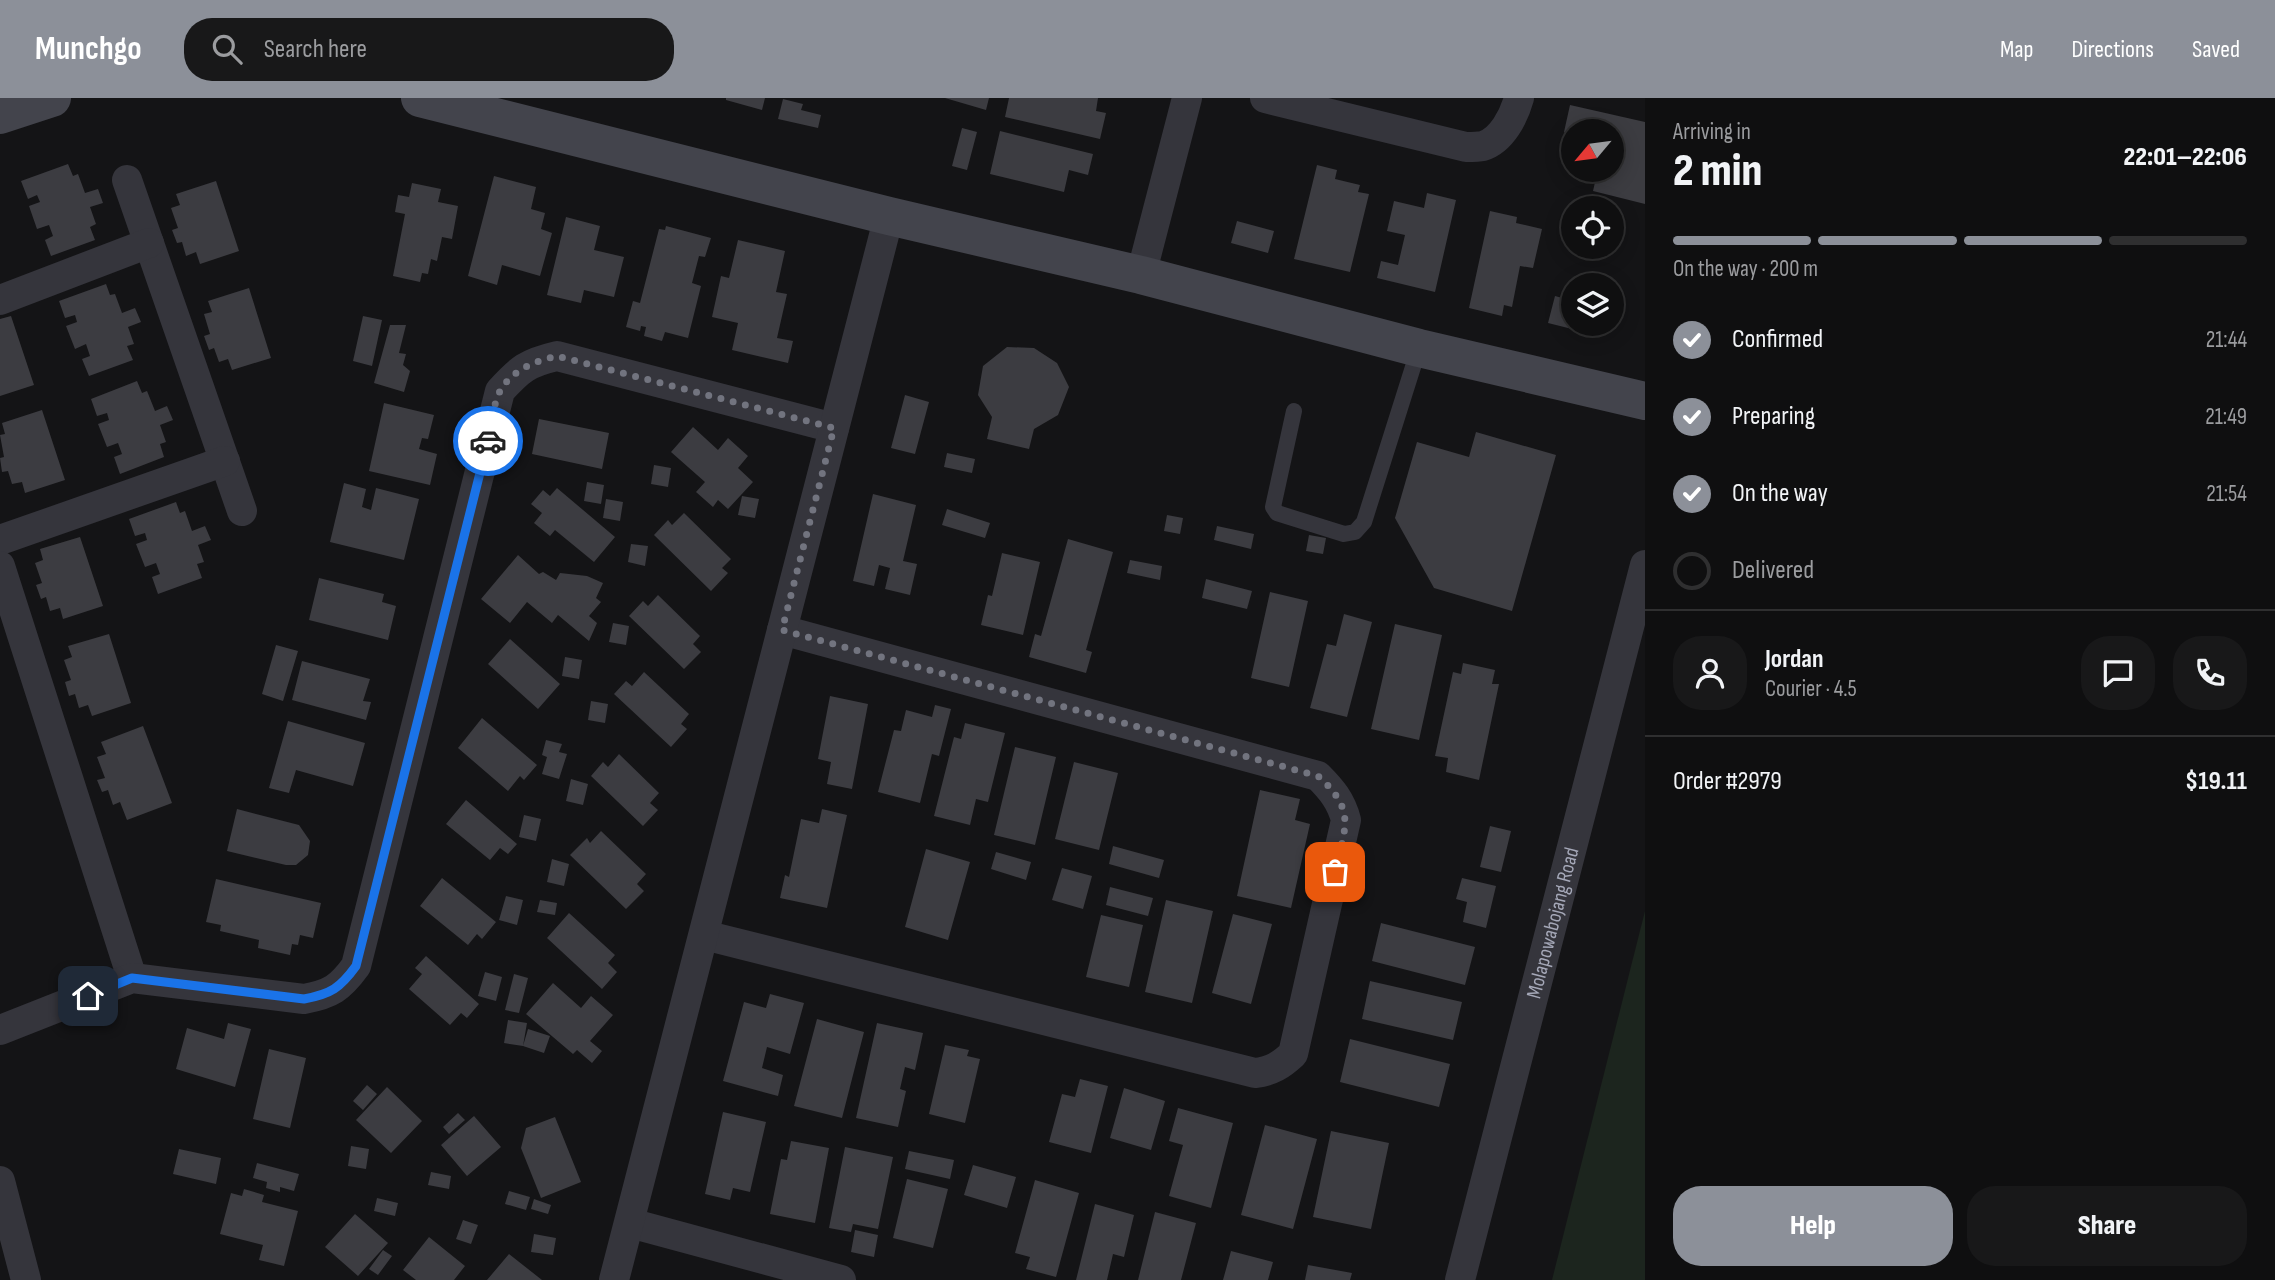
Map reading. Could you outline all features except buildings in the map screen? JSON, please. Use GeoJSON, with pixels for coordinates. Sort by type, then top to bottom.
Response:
{"type":"FeatureCollection","features":[{"type":"Feature","properties":{"kind":"street"},"geometry":{"type":"LineString","coordinates":[[0,115],[52,98]]}},
{"type":"Feature","properties":{"kind":"street"},"geometry":{"type":"LineString","coordinates":[[421,98],[889,216],[1142,275],[1419,348],[1645,401]]}},
{"type":"Feature","properties":{"kind":"street"},"geometry":{"type":"LineString","coordinates":[[1142,275],[1187,98]]}},
{"type":"Feature","properties":{"kind":"street"},"geometry":{"type":"LineString","coordinates":[[1265,98],[1466,147],[1484,146],[1503,132],[1515,112],[1519,98]]}},
{"type":"Feature","properties":{"kind":"street"},"geometry":{"type":"LineString","coordinates":[[127,180],[242,511]]}},
{"type":"Feature","properties":{"kind":"street"},"geometry":{"type":"LineString","coordinates":[[614,1280],[889,216]]}},
{"type":"Feature","properties":{"kind":"street"},"geometry":{"type":"LineString","coordinates":[[0,300],[149,243]]}},
{"type":"Feature","properties":{"kind":"street"},"geometry":{"type":"LineString","coordinates":[[0,1030],[132,978],[304,999],[326,995],[344,982],[356,966],[500,391],[513,376],[532,362],[557,356],[834,428]]}},
{"type":"Feature","properties":{"kind":"street"},"geometry":{"type":"LineString","coordinates":[[0,540],[225,461]]}},
{"type":"Feature","properties":{"kind":"street","name":"Molapowabojang Road"},"geometry":{"type":"LineString","coordinates":[[1460,1280],[1645,565]]}},
{"type":"Feature","properties":{"kind":"street"},"geometry":{"type":"LineString","coordinates":[[0,566],[132,978]]}},
{"type":"Feature","properties":{"kind":"street"},"geometry":{"type":"LineString","coordinates":[[704,935],[1255,1073],[1268,1072],[1280,1066],[1293,1054],[1346,820],[1342,805],[1318,776],[782,630]]}},
{"type":"Feature","properties":{"kind":"street"},"geometry":{"type":"LineString","coordinates":[[0,1181],[26,1280]]}},
{"type":"Feature","properties":{"kind":"street"},"geometry":{"type":"LineString","coordinates":[[630,1223],[841,1280]]}},
{"type":"Feature","properties":{"kind":"lane"},"geometry":{"type":"LineString","coordinates":[[1294,411],[1273,507],[1277,513],[1344,534],[1355,532],[1364,522],[1419,348]]}},
{"type":"Feature","properties":{"kind":"shaded area"},"geometry":{"type":"Polygon","coordinates":[[[1645,911],[1645,1280],[1552,1280],[1645,911]]]}},
{"type":"Feature","properties":{"kind":"way so far"},"geometry":{"type":"LineString","coordinates":[[488,441],[500,391],[513,376],[532,362],[557,356],[834,428],[782,630],[1318,776],[1342,805],[1346,820],[1335,872]]}},
{"type":"Feature","properties":{"kind":"route"},"geometry":{"type":"LineString","coordinates":[[88,996],[132,978],[304,999],[326,995],[344,982],[356,966],[488,441]]}}]}
